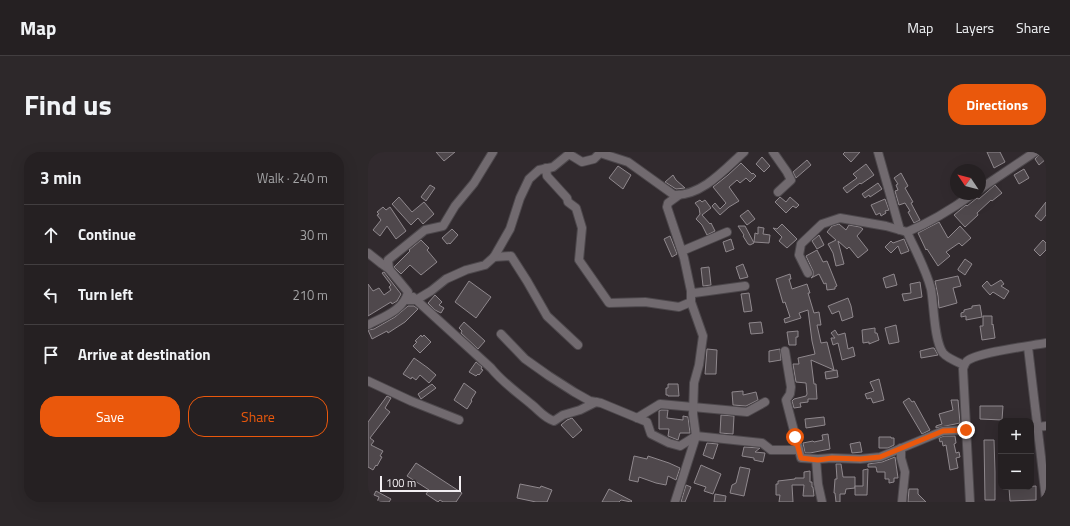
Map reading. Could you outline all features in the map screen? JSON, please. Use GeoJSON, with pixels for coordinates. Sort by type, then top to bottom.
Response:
{"type":"FeatureCollection","features":[{"type":"Feature","properties":{"kind":"street"},"geometry":{"type":"LineString","coordinates":[[389,269],[388,260],[406,244],[425,230],[443,226],[455,206],[474,183],[493,152]]}},
{"type":"Feature","properties":{"kind":"street"},"geometry":{"type":"LineString","coordinates":[[416,300],[431,292],[446,278],[485,265],[494,257],[510,229],[528,179],[539,170],[553,167],[569,154],[582,162],[594,159],[600,153],[628,162],[674,195],[682,196],[703,186],[744,152]]}},
{"type":"Feature","properties":{"kind":"street"},"geometry":{"type":"LineString","coordinates":[[773,152],[791,180],[778,192]]}},
{"type":"Feature","properties":{"kind":"street"},"geometry":{"type":"LineString","coordinates":[[878,152],[903,231],[928,278],[931,289],[938,342],[943,353],[964,365]]}},
{"type":"Feature","properties":{"kind":"street"},"geometry":{"type":"LineString","coordinates":[[986,185],[1035,152]]}},
{"type":"Feature","properties":{"kind":"street"},"geometry":{"type":"LineString","coordinates":[[546,168],[547,176],[567,198],[568,202],[576,208],[582,228],[579,260],[609,303],[645,302],[679,307],[691,302]]}},
{"type":"Feature","properties":{"kind":"street"},"geometry":{"type":"LineString","coordinates":[[675,502],[696,436],[693,408],[694,382],[699,365],[703,336],[691,302],[691,291],[682,251],[667,207],[668,203],[679,195]]}},
{"type":"Feature","properties":{"kind":"street"},"geometry":{"type":"LineString","coordinates":[[808,273],[799,255],[801,244],[822,224],[840,218],[886,226],[903,231],[925,224],[942,215],[964,200]]}},
{"type":"Feature","properties":{"kind":"street"},"geometry":{"type":"LineString","coordinates":[[682,251],[727,232]]}},
{"type":"Feature","properties":{"kind":"street"},"geometry":{"type":"LineString","coordinates":[[368,253],[389,269],[407,296],[416,300],[491,368],[500,379],[533,405],[545,418],[554,421],[563,415],[580,410],[596,402]]}},
{"type":"Feature","properties":{"kind":"street"},"geometry":{"type":"LineString","coordinates":[[494,257],[511,256],[547,316],[578,345]]}},
{"type":"Feature","properties":{"kind":"street"},"geometry":{"type":"LineString","coordinates":[[691,291],[694,293],[745,286]]}},
{"type":"Feature","properties":{"kind":"street"},"geometry":{"type":"LineString","coordinates":[[368,325],[400,306],[407,296]]}},
{"type":"Feature","properties":{"kind":"street"},"geometry":{"type":"LineString","coordinates":[[501,334],[525,359],[548,376],[590,401],[601,403],[647,422],[651,434],[669,443],[680,446],[696,436],[762,443],[772,450],[799,450]]}},
{"type":"Feature","properties":{"kind":"street"},"geometry":{"type":"LineString","coordinates":[[970,502],[964,365],[968,360],[979,355],[1046,343]]}},
{"type":"Feature","properties":{"kind":"street"},"geometry":{"type":"LineString","coordinates":[[1028,347],[1042,427],[1046,499]]}},
{"type":"Feature","properties":{"kind":"street"},"geometry":{"type":"LineString","coordinates":[[785,351],[791,387],[790,394],[786,400],[801,458],[860,459],[880,457],[943,431],[966,430]]}},
{"type":"Feature","properties":{"kind":"street"},"geometry":{"type":"LineString","coordinates":[[368,381],[411,401],[459,420]]}},
{"type":"Feature","properties":{"kind":"street"},"geometry":{"type":"LineString","coordinates":[[637,418],[660,404],[747,412],[765,402]]}},
{"type":"Feature","properties":{"kind":"street"},"geometry":{"type":"LineString","coordinates":[[901,448],[901,458],[905,472],[902,502]]}},
{"type":"Feature","properties":{"kind":"street"},"geometry":{"type":"LineString","coordinates":[[816,459],[818,484],[822,502]]}},
{"type":"Feature","properties":{"kind":"building"},"geometry":{"type":"Polygon","coordinates":[[[436,152],[455,152],[444,161],[436,152]]]}},
{"type":"Feature","properties":{"kind":"building"},"geometry":{"type":"Polygon","coordinates":[[[845,152],[860,152],[851,162],[843,154],[845,152]]]}},
{"type":"Feature","properties":{"kind":"building"},"geometry":{"type":"Polygon","coordinates":[[[987,152],[1000,152],[1005,162],[994,168],[987,152]]]}},
{"type":"Feature","properties":{"kind":"building"},"geometry":{"type":"Polygon","coordinates":[[[1042,152],[1046,153],[1046,159],[1039,165],[1035,159],[1042,152]]]}},
{"type":"Feature","properties":{"kind":"building"},"geometry":{"type":"Polygon","coordinates":[[[762,157],[770,166],[764,172],[756,164],[762,157]]]}},
{"type":"Feature","properties":{"kind":"building"},"geometry":{"type":"Polygon","coordinates":[[[807,160],[811,165],[796,178],[793,172],[807,160]]]}},
{"type":"Feature","properties":{"kind":"building"},"geometry":{"type":"Polygon","coordinates":[[[741,163],[756,176],[750,182],[746,178],[740,183],[737,180],[729,187],[739,201],[720,215],[712,206],[715,203],[720,209],[726,203],[713,187],[741,163]]]}},
{"type":"Feature","properties":{"kind":"building"},"geometry":{"type":"Polygon","coordinates":[[[866,164],[874,175],[847,193],[843,188],[857,178],[853,174],[866,164]]]}},
{"type":"Feature","properties":{"kind":"building"},"geometry":{"type":"Polygon","coordinates":[[[618,166],[631,175],[623,189],[609,178],[618,166]]]}},
{"type":"Feature","properties":{"kind":"building"},"geometry":{"type":"Polygon","coordinates":[[[1024,169],[1029,178],[1019,184],[1014,175],[1024,169]]]}},
{"type":"Feature","properties":{"kind":"building"},"geometry":{"type":"Polygon","coordinates":[[[901,173],[908,186],[905,188],[913,202],[911,203],[920,220],[914,223],[908,212],[910,211],[905,203],[899,205],[895,191],[898,190],[896,185],[898,184],[894,178],[901,173]]]}},
{"type":"Feature","properties":{"kind":"building"},"geometry":{"type":"Polygon","coordinates":[[[673,175],[685,188],[676,189],[665,182],[673,175]]]}},
{"type":"Feature","properties":{"kind":"building"},"geometry":{"type":"Polygon","coordinates":[[[878,183],[882,189],[870,197],[869,195],[865,198],[862,194],[878,183]]]}},
{"type":"Feature","properties":{"kind":"building"},"geometry":{"type":"Polygon","coordinates":[[[430,185],[435,188],[426,201],[421,197],[430,185]]]}},
{"type":"Feature","properties":{"kind":"building"},"geometry":{"type":"Polygon","coordinates":[[[995,185],[1002,193],[992,201],[991,200],[965,227],[954,215],[974,200],[986,200],[986,193],[995,185]]]}},
{"type":"Feature","properties":{"kind":"building"},"geometry":{"type":"Polygon","coordinates":[[[399,197],[412,212],[424,202],[434,214],[423,224],[418,218],[411,225],[392,204],[399,197]]]}},
{"type":"Feature","properties":{"kind":"building"},"geometry":{"type":"Polygon","coordinates":[[[780,197],[786,202],[790,197],[799,205],[796,208],[793,206],[786,213],[775,202],[780,197]]]}},
{"type":"Feature","properties":{"kind":"building"},"geometry":{"type":"Polygon","coordinates":[[[885,199],[889,210],[885,211],[886,213],[881,216],[880,213],[876,215],[871,205],[885,199]]]}},
{"type":"Feature","properties":{"kind":"building"},"geometry":{"type":"Polygon","coordinates":[[[700,200],[702,202],[705,200],[711,208],[702,215],[710,224],[711,223],[715,231],[707,235],[702,225],[696,219],[700,214],[699,208],[695,203],[700,200]]]}},
{"type":"Feature","properties":{"kind":"building"},"geometry":{"type":"Polygon","coordinates":[[[1046,202],[1046,215],[1041,221],[1035,216],[1046,202]]]}},
{"type":"Feature","properties":{"kind":"building"},"geometry":{"type":"Polygon","coordinates":[[[383,207],[386,210],[390,207],[406,231],[396,239],[387,226],[380,236],[373,230],[381,220],[377,215],[379,214],[377,212],[383,207]]]}},
{"type":"Feature","properties":{"kind":"building"},"geometry":{"type":"Polygon","coordinates":[[[748,210],[755,219],[747,225],[740,216],[748,210]]]}},
{"type":"Feature","properties":{"kind":"building"},"geometry":{"type":"Polygon","coordinates":[[[939,222],[948,238],[960,226],[971,238],[962,246],[959,243],[946,252],[950,256],[938,266],[927,249],[926,250],[918,233],[939,222]]]}},
{"type":"Feature","properties":{"kind":"building"},"geometry":{"type":"Polygon","coordinates":[[[782,224],[797,239],[787,248],[779,241],[782,237],[773,228],[777,229],[782,224]]]}},
{"type":"Feature","properties":{"kind":"building"},"geometry":{"type":"Polygon","coordinates":[[[839,224],[846,230],[849,225],[863,229],[857,236],[868,250],[858,258],[849,247],[847,249],[838,241],[844,264],[836,266],[833,253],[828,244],[836,240],[827,232],[832,226],[839,224]]]}},
{"type":"Feature","properties":{"kind":"building"},"geometry":{"type":"Polygon","coordinates":[[[738,226],[745,226],[754,243],[750,245],[748,244],[738,226]]]}},
{"type":"Feature","properties":{"kind":"building"},"geometry":{"type":"Polygon","coordinates":[[[758,227],[764,228],[763,234],[770,235],[769,243],[754,242],[755,233],[758,234],[758,227]]]}},
{"type":"Feature","properties":{"kind":"building"},"geometry":{"type":"Polygon","coordinates":[[[452,229],[458,235],[450,244],[447,244],[442,238],[452,229]]]}},
{"type":"Feature","properties":{"kind":"building"},"geometry":{"type":"Polygon","coordinates":[[[819,235],[824,245],[817,249],[812,241],[819,235]]]}},
{"type":"Feature","properties":{"kind":"building"},"geometry":{"type":"Polygon","coordinates":[[[670,236],[677,254],[672,257],[664,239],[670,236]]]}},
{"type":"Feature","properties":{"kind":"building"},"geometry":{"type":"Polygon","coordinates":[[[731,239],[734,249],[726,252],[723,242],[731,239]]]}},
{"type":"Feature","properties":{"kind":"building"},"geometry":{"type":"Polygon","coordinates":[[[904,239],[909,251],[901,254],[898,246],[891,253],[885,247],[891,241],[893,243],[904,239]]]}},
{"type":"Feature","properties":{"kind":"building"},"geometry":{"type":"Polygon","coordinates":[[[421,240],[429,248],[427,250],[437,262],[421,275],[410,265],[401,274],[394,267],[410,251],[409,250],[421,240]]]}},
{"type":"Feature","properties":{"kind":"building"},"geometry":{"type":"Polygon","coordinates":[[[1043,240],[1046,243],[1046,250],[1040,256],[1034,250],[1043,240]]]}},
{"type":"Feature","properties":{"kind":"building"},"geometry":{"type":"Polygon","coordinates":[[[817,250],[823,262],[827,261],[837,286],[835,289],[827,290],[826,283],[824,284],[819,274],[811,278],[813,276],[813,271],[806,256],[817,250]]]}},
{"type":"Feature","properties":{"kind":"building"},"geometry":{"type":"Polygon","coordinates":[[[965,259],[972,264],[965,275],[958,269],[965,259]]]}},
{"type":"Feature","properties":{"kind":"building"},"geometry":{"type":"Polygon","coordinates":[[[743,264],[748,277],[740,279],[736,267],[743,264]]]}},
{"type":"Feature","properties":{"kind":"building"},"geometry":{"type":"Polygon","coordinates":[[[709,267],[711,285],[703,286],[701,268],[709,267]]]}},
{"type":"Feature","properties":{"kind":"building"},"geometry":{"type":"Polygon","coordinates":[[[384,272],[401,294],[397,301],[392,304],[391,302],[368,316],[368,284],[373,291],[379,288],[384,295],[391,290],[389,287],[391,285],[382,273],[384,272]]]}},
{"type":"Feature","properties":{"kind":"building"},"geometry":{"type":"Polygon","coordinates":[[[790,274],[791,279],[789,279],[792,289],[807,284],[814,313],[819,312],[821,325],[817,325],[821,343],[827,342],[834,370],[811,360],[814,384],[816,384],[817,399],[808,399],[808,402],[800,403],[801,407],[794,408],[792,401],[794,399],[806,396],[807,394],[806,383],[796,382],[793,364],[799,364],[798,358],[815,354],[808,310],[799,313],[801,318],[785,323],[784,319],[790,317],[785,302],[783,303],[776,279],[790,274]]]}},
{"type":"Feature","properties":{"kind":"building"},"geometry":{"type":"Polygon","coordinates":[[[894,274],[897,285],[886,288],[883,278],[894,274]]]}},
{"type":"Feature","properties":{"kind":"building"},"geometry":{"type":"Polygon","coordinates":[[[958,276],[961,286],[953,288],[957,303],[939,308],[935,281],[958,276]]]}},
{"type":"Feature","properties":{"kind":"building"},"geometry":{"type":"Polygon","coordinates":[[[1001,280],[1004,284],[1001,286],[1009,291],[1004,299],[993,292],[990,295],[982,286],[987,281],[991,286],[1001,280]]]}},
{"type":"Feature","properties":{"kind":"building"},"geometry":{"type":"Polygon","coordinates":[[[469,281],[491,297],[476,318],[455,302],[469,281]]]}},
{"type":"Feature","properties":{"kind":"building"},"geometry":{"type":"Polygon","coordinates":[[[920,282],[922,297],[904,301],[902,294],[911,293],[910,284],[920,282]]]}},
{"type":"Feature","properties":{"kind":"building"},"geometry":{"type":"Polygon","coordinates":[[[749,293],[752,311],[744,312],[741,294],[749,293]]]}},
{"type":"Feature","properties":{"kind":"building"},"geometry":{"type":"Polygon","coordinates":[[[435,295],[442,302],[439,305],[444,308],[441,313],[435,310],[428,303],[435,295]]]}},
{"type":"Feature","properties":{"kind":"building"},"geometry":{"type":"Polygon","coordinates":[[[848,298],[853,317],[842,321],[839,311],[832,314],[828,306],[848,298]]]}},
{"type":"Feature","properties":{"kind":"building"},"geometry":{"type":"Polygon","coordinates":[[[980,305],[982,317],[966,320],[966,316],[961,317],[961,313],[964,312],[964,310],[972,308],[972,306],[980,305]]]}},
{"type":"Feature","properties":{"kind":"building"},"geometry":{"type":"Polygon","coordinates":[[[408,306],[414,306],[418,309],[405,322],[388,333],[387,331],[372,339],[368,330],[374,329],[395,317],[408,306]]]}},
{"type":"Feature","properties":{"kind":"building"},"geometry":{"type":"Polygon","coordinates":[[[983,316],[992,316],[992,325],[993,324],[995,338],[982,340],[980,326],[983,326],[983,316]]]}},
{"type":"Feature","properties":{"kind":"building"},"geometry":{"type":"Polygon","coordinates":[[[464,322],[485,341],[478,349],[461,333],[462,331],[459,328],[464,322]]]}},
{"type":"Feature","properties":{"kind":"building"},"geometry":{"type":"Polygon","coordinates":[[[761,322],[763,333],[751,334],[749,323],[761,322]]]}},
{"type":"Feature","properties":{"kind":"building"},"geometry":{"type":"Polygon","coordinates":[[[896,325],[899,342],[889,344],[885,328],[896,325]]]}},
{"type":"Feature","properties":{"kind":"building"},"geometry":{"type":"Polygon","coordinates":[[[875,328],[875,333],[877,333],[879,340],[869,344],[869,342],[863,343],[862,330],[875,328]]]}},
{"type":"Feature","properties":{"kind":"building"},"geometry":{"type":"Polygon","coordinates":[[[835,330],[838,335],[845,333],[848,349],[853,347],[855,356],[842,360],[838,343],[833,345],[831,338],[835,338],[831,333],[835,330]]]}},
{"type":"Feature","properties":{"kind":"building"},"geometry":{"type":"Polygon","coordinates":[[[798,331],[796,345],[789,345],[787,332],[798,331]]]}},
{"type":"Feature","properties":{"kind":"building"},"geometry":{"type":"Polygon","coordinates":[[[421,335],[422,337],[424,335],[431,342],[420,353],[413,346],[417,342],[415,341],[421,335]]]}},
{"type":"Feature","properties":{"kind":"building"},"geometry":{"type":"Polygon","coordinates":[[[934,348],[938,355],[921,358],[920,351],[934,348]]]}},
{"type":"Feature","properties":{"kind":"building"},"geometry":{"type":"Polygon","coordinates":[[[707,349],[717,350],[716,374],[705,374],[707,349]]]}},
{"type":"Feature","properties":{"kind":"building"},"geometry":{"type":"Polygon","coordinates":[[[780,349],[781,360],[769,362],[769,351],[780,349]]]}},
{"type":"Feature","properties":{"kind":"building"},"geometry":{"type":"Polygon","coordinates":[[[414,358],[436,375],[429,383],[420,375],[416,380],[403,374],[414,358]]]}},
{"type":"Feature","properties":{"kind":"building"},"geometry":{"type":"Polygon","coordinates":[[[476,362],[482,367],[481,369],[483,370],[476,376],[469,372],[476,362]]]}},
{"type":"Feature","properties":{"kind":"building"},"geometry":{"type":"Polygon","coordinates":[[[837,370],[838,377],[826,379],[825,372],[837,370]]]}},
{"type":"Feature","properties":{"kind":"building"},"geometry":{"type":"Polygon","coordinates":[[[879,379],[884,400],[873,403],[871,398],[867,399],[865,394],[874,391],[870,382],[879,379]]]}},
{"type":"Feature","properties":{"kind":"building"},"geometry":{"type":"Polygon","coordinates":[[[464,383],[476,392],[467,409],[454,400],[464,383]]]}},
{"type":"Feature","properties":{"kind":"building"},"geometry":{"type":"Polygon","coordinates":[[[432,384],[436,388],[421,399],[418,394],[432,384]]]}},
{"type":"Feature","properties":{"kind":"building"},"geometry":{"type":"Polygon","coordinates":[[[668,384],[678,384],[679,396],[666,395],[666,388],[668,388],[668,384]]]}},
{"type":"Feature","properties":{"kind":"building"},"geometry":{"type":"Polygon","coordinates":[[[743,391],[743,395],[756,392],[758,400],[746,406],[733,405],[732,392],[743,391]]]}},
{"type":"Feature","properties":{"kind":"building"},"geometry":{"type":"Polygon","coordinates":[[[387,396],[391,398],[385,408],[390,412],[370,438],[374,441],[371,445],[383,451],[380,456],[382,457],[373,470],[368,467],[368,422],[387,396]]]}},
{"type":"Feature","properties":{"kind":"building"},"geometry":{"type":"Polygon","coordinates":[[[909,398],[912,402],[914,401],[930,430],[922,434],[903,402],[909,398]]]}},
{"type":"Feature","properties":{"kind":"building"},"geometry":{"type":"Polygon","coordinates":[[[951,400],[958,400],[960,423],[936,428],[936,426],[942,424],[939,414],[953,410],[951,400]]]}},
{"type":"Feature","properties":{"kind":"building"},"geometry":{"type":"Polygon","coordinates":[[[980,406],[1003,406],[1002,418],[998,418],[998,420],[980,419],[980,406]]]}},
{"type":"Feature","properties":{"kind":"building"},"geometry":{"type":"Polygon","coordinates":[[[668,410],[667,418],[683,420],[683,416],[688,417],[690,433],[680,433],[678,440],[668,436],[669,429],[659,429],[659,411],[668,410]]]}},
{"type":"Feature","properties":{"kind":"building"},"geometry":{"type":"Polygon","coordinates":[[[721,415],[734,416],[733,434],[720,433],[721,415]]]}},
{"type":"Feature","properties":{"kind":"building"},"geometry":{"type":"Polygon","coordinates":[[[824,417],[825,425],[806,428],[805,419],[824,417]]]}},
{"type":"Feature","properties":{"kind":"building"},"geometry":{"type":"Polygon","coordinates":[[[572,418],[582,430],[573,438],[561,425],[572,418]]]}},
{"type":"Feature","properties":{"kind":"building"},"geometry":{"type":"Polygon","coordinates":[[[828,434],[830,449],[805,453],[803,443],[823,440],[822,435],[828,434]]]}},
{"type":"Feature","properties":{"kind":"building"},"geometry":{"type":"Polygon","coordinates":[[[944,436],[955,436],[956,443],[954,444],[956,453],[959,452],[960,457],[956,458],[958,468],[950,470],[946,445],[943,446],[942,441],[940,442],[939,438],[944,436]]]}},
{"type":"Feature","properties":{"kind":"building"},"geometry":{"type":"Polygon","coordinates":[[[879,437],[894,438],[894,445],[888,448],[879,448],[879,437]]]}},
{"type":"Feature","properties":{"kind":"building"},"geometry":{"type":"Polygon","coordinates":[[[984,440],[994,440],[995,500],[985,500],[984,440]]]}},
{"type":"Feature","properties":{"kind":"building"},"geometry":{"type":"Polygon","coordinates":[[[860,442],[862,452],[852,453],[850,444],[860,442]]]}},
{"type":"Feature","properties":{"kind":"building"},"geometry":{"type":"Polygon","coordinates":[[[707,443],[718,444],[713,459],[703,455],[707,443]]]}},
{"type":"Feature","properties":{"kind":"building"},"geometry":{"type":"Polygon","coordinates":[[[744,447],[760,448],[755,452],[765,453],[763,462],[754,460],[754,458],[742,456],[744,447]]]}},
{"type":"Feature","properties":{"kind":"building"},"geometry":{"type":"Polygon","coordinates":[[[634,456],[647,459],[648,456],[680,468],[676,480],[668,476],[666,485],[639,477],[638,482],[629,480],[634,456]]]}},
{"type":"Feature","properties":{"kind":"building"},"geometry":{"type":"Polygon","coordinates":[[[895,457],[898,478],[894,478],[894,482],[889,483],[889,479],[885,479],[885,472],[877,472],[876,467],[868,467],[868,464],[882,462],[895,457]]]}},
{"type":"Feature","properties":{"kind":"building"},"geometry":{"type":"Polygon","coordinates":[[[416,463],[462,493],[456,502],[443,502],[440,500],[438,502],[426,494],[429,490],[407,476],[416,463]]]}},
{"type":"Feature","properties":{"kind":"building"},"geometry":{"type":"Polygon","coordinates":[[[836,464],[841,464],[843,477],[855,477],[855,488],[846,489],[845,494],[840,494],[840,502],[836,502],[834,493],[835,479],[837,479],[836,464]]]}},
{"type":"Feature","properties":{"kind":"building"},"geometry":{"type":"Polygon","coordinates":[[[701,465],[721,474],[713,494],[704,491],[706,487],[694,483],[701,465]]]}},
{"type":"Feature","properties":{"kind":"building"},"geometry":{"type":"Polygon","coordinates":[[[740,467],[750,469],[744,496],[730,493],[732,485],[736,483],[740,467]]]}},
{"type":"Feature","properties":{"kind":"building"},"geometry":{"type":"Polygon","coordinates":[[[868,469],[867,495],[855,495],[855,486],[863,486],[863,470],[868,469]]]}},
{"type":"Feature","properties":{"kind":"building"},"geometry":{"type":"Polygon","coordinates":[[[810,471],[810,482],[812,482],[814,496],[803,496],[804,485],[792,485],[793,502],[779,502],[780,495],[776,495],[776,484],[778,484],[778,481],[804,478],[804,472],[810,471]]]}},
{"type":"Feature","properties":{"kind":"building"},"geometry":{"type":"Polygon","coordinates":[[[520,484],[540,488],[541,486],[552,490],[547,502],[536,502],[517,498],[520,484]]]}},
{"type":"Feature","properties":{"kind":"building"},"geometry":{"type":"Polygon","coordinates":[[[686,485],[691,487],[685,502],[681,502],[686,485]]]}},
{"type":"Feature","properties":{"kind":"building"},"geometry":{"type":"Polygon","coordinates":[[[1034,486],[1036,486],[1036,500],[1010,501],[1009,490],[1034,490],[1034,486]]]}},
{"type":"Feature","properties":{"kind":"building"},"geometry":{"type":"Polygon","coordinates":[[[609,489],[632,501],[621,500],[619,502],[602,502],[609,489]]]}},
{"type":"Feature","properties":{"kind":"building"},"geometry":{"type":"Polygon","coordinates":[[[909,489],[918,489],[918,494],[926,502],[908,502],[909,489]]]}},
{"type":"Feature","properties":{"kind":"building"},"geometry":{"type":"Polygon","coordinates":[[[376,491],[391,499],[389,502],[377,502],[379,497],[374,495],[376,491]]]}},
{"type":"Feature","properties":{"kind":"building"},"geometry":{"type":"Polygon","coordinates":[[[715,494],[726,496],[725,502],[714,502],[715,494]]]}},
{"type":"Feature","properties":{"kind":"route"},"geometry":{"type":"LineString","coordinates":[[795,437],[801,458],[818,460],[832,458],[860,459],[880,457],[943,431],[966,430]]}}]}
